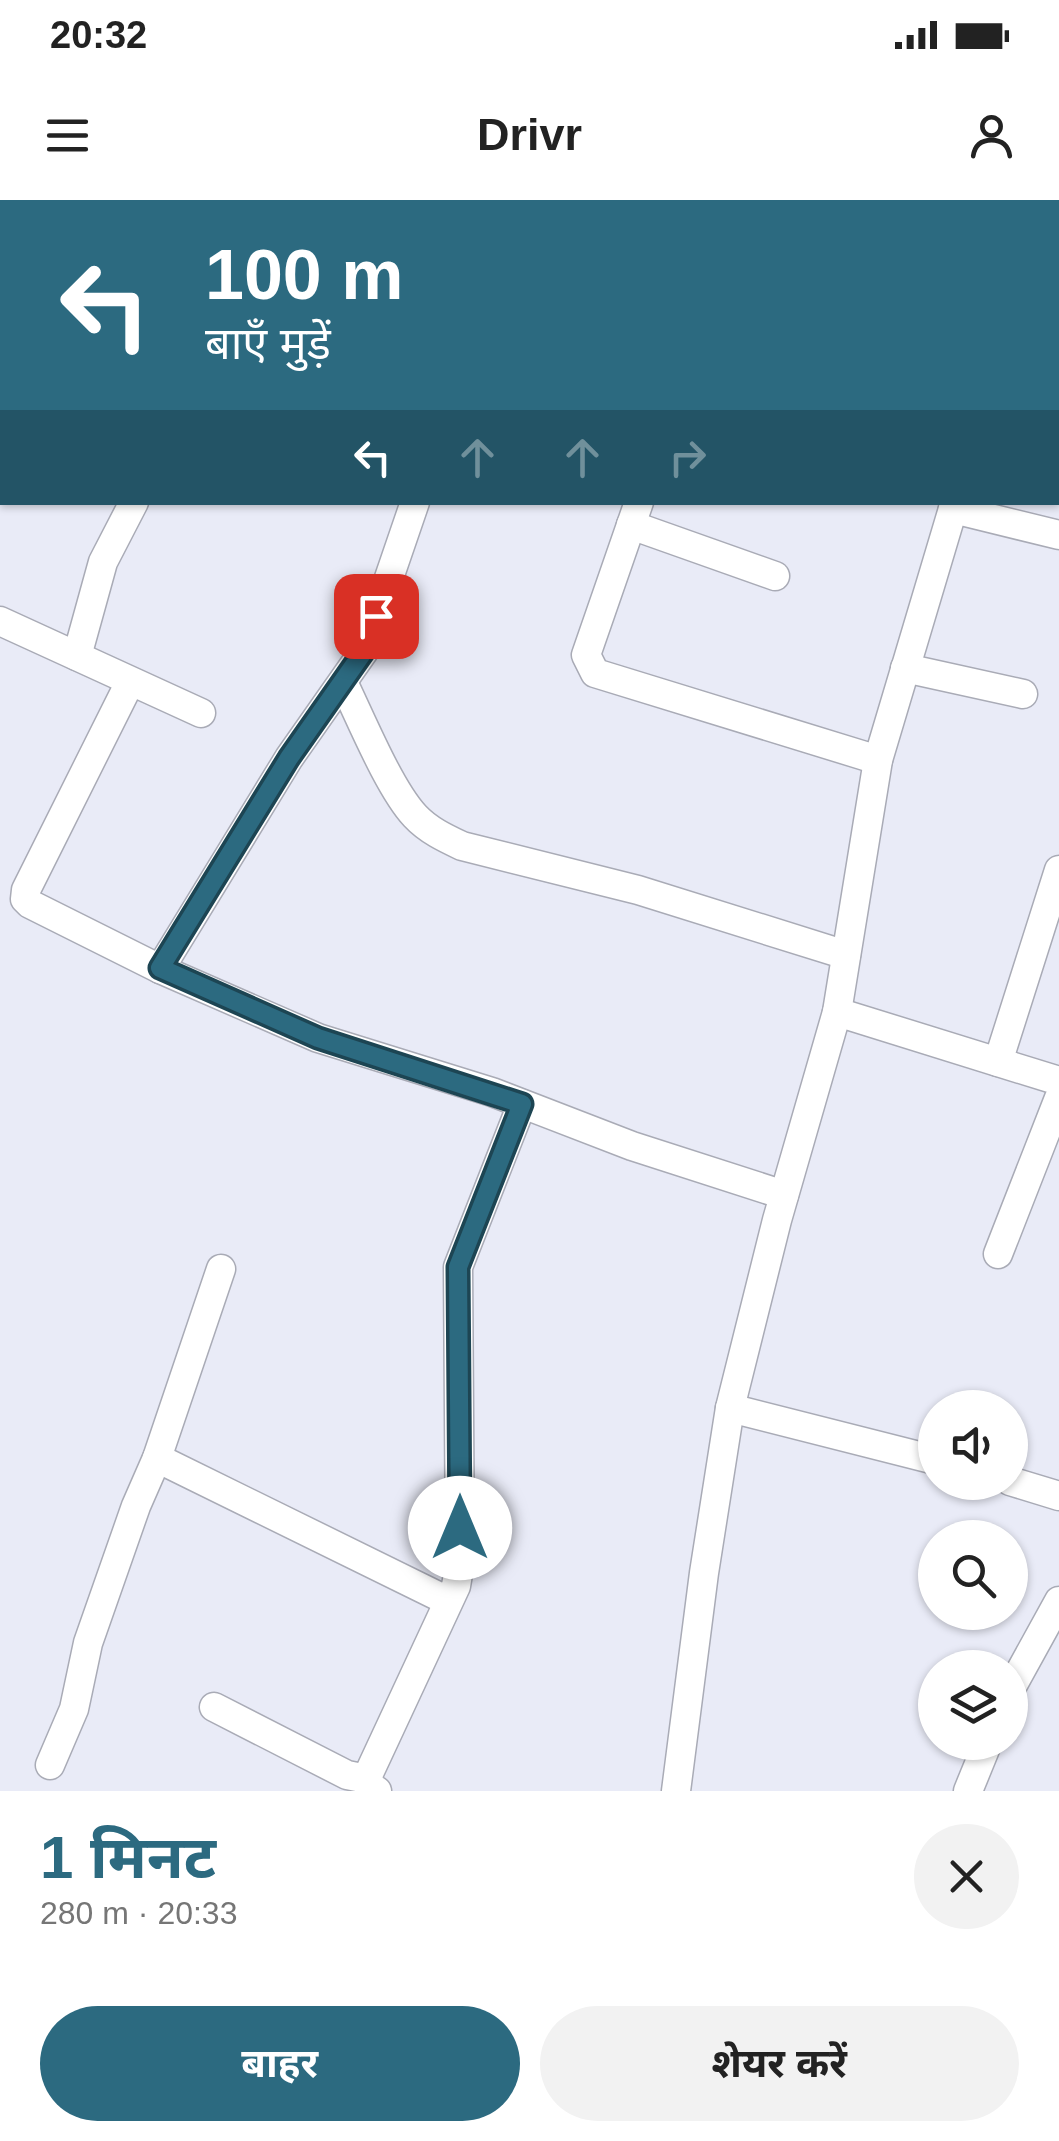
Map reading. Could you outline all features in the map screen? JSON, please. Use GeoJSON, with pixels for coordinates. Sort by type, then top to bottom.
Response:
{"type":"FeatureCollection","features":[{"type":"Feature","properties":{"kind":"street"},"geometry":{"type":"LineString","coordinates":[[77,656],[102,562],[132,505]]}},
{"type":"Feature","properties":{"kind":"street"},"geometry":{"type":"LineString","coordinates":[[160,968],[289,758],[364,651],[409,505]]}},
{"type":"Feature","properties":{"kind":"street"},"geometry":{"type":"LineString","coordinates":[[676,1791],[730,1408],[784,1195],[837,1012],[878,760],[954,506],[1059,535]]}},
{"type":"Feature","properties":{"kind":"street"},"geometry":{"type":"LineString","coordinates":[[775,576],[635,514],[586,655],[595,674],[878,760]]}},
{"type":"Feature","properties":{"kind":"street"},"geometry":{"type":"LineString","coordinates":[[0,621],[201,713]]}},
{"type":"Feature","properties":{"kind":"street"},"geometry":{"type":"LineString","coordinates":[[905,668],[1022,694]]}},
{"type":"Feature","properties":{"kind":"street"},"geometry":{"type":"LineString","coordinates":[[130,682],[26,890],[25,898],[30,904],[160,968],[318,1038],[784,1195]]}},
{"type":"Feature","properties":{"kind":"street"},"geometry":{"type":"LineString","coordinates":[[343,682],[403,800],[416,818],[439,836],[462,846],[638,890],[846,954]]}},
{"type":"Feature","properties":{"kind":"street"},"geometry":{"type":"LineString","coordinates":[[998,1062],[1047,948],[1059,870]]}},
{"type":"Feature","properties":{"kind":"street"},"geometry":{"type":"LineString","coordinates":[[837,1012],[1059,1081]]}},
{"type":"Feature","properties":{"kind":"street"},"geometry":{"type":"LineString","coordinates":[[998,1254],[1059,1098]]}},
{"type":"Feature","properties":{"kind":"street"},"geometry":{"type":"LineString","coordinates":[[214,1707],[372,1785],[456,1586],[460,1562],[458,1267],[522,1104]]}},
{"type":"Feature","properties":{"kind":"street"},"geometry":{"type":"LineString","coordinates":[[50,1765],[74,1709],[88,1643],[157,1458],[221,1269]]}},
{"type":"Feature","properties":{"kind":"street"},"geometry":{"type":"LineString","coordinates":[[730,1408],[918,1456]]}},
{"type":"Feature","properties":{"kind":"street"},"geometry":{"type":"LineString","coordinates":[[157,1458],[448,1601]]}},
{"type":"Feature","properties":{"kind":"street"},"geometry":{"type":"LineString","coordinates":[[1028,1487],[1059,1496]]}},
{"type":"Feature","properties":{"kind":"street"},"geometry":{"type":"LineString","coordinates":[[1028,1657],[1059,1601]]}},
{"type":"Feature","properties":{"kind":"street"},"geometry":{"type":"LineString","coordinates":[[968,1791],[981,1760]]}},
{"type":"Feature","properties":{"kind":"route"},"geometry":{"type":"LineString","coordinates":[[376,616],[364,651],[289,758],[160,968],[318,1038],[522,1104],[458,1267],[460,1528]]}}]}
